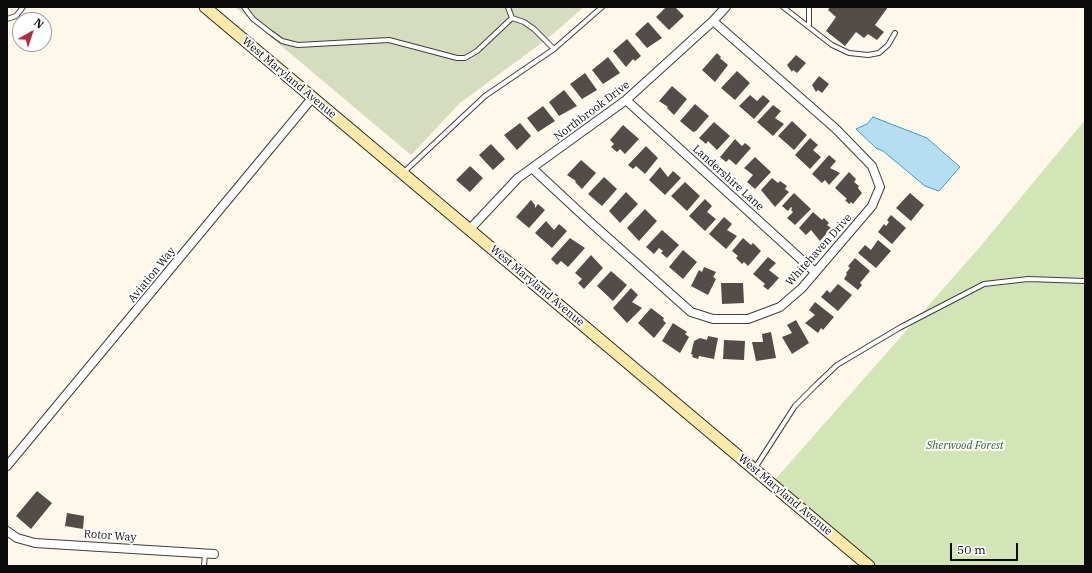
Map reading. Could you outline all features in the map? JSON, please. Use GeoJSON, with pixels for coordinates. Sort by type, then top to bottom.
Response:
{"type":"FeatureCollection","features":[{"type":"Feature","properties":{"kind":"street","name":"Northbrook Drive"},"geometry":{"type":"LineString","coordinates":[[470,229],[518,178],[626,100],[713,21],[726,7]]}},
{"type":"Feature","properties":{"kind":"street","name":"West Maryland Avenue"},"geometry":{"type":"LineString","coordinates":[[209,8],[869,566]]}},
{"type":"Feature","properties":{"kind":"street","name":"Whitehaven Drive"},"geometry":{"type":"LineString","coordinates":[[533,168],[588,221],[691,312],[713,319],[748,319],[780,307],[802,288],[872,206],[880,187],[872,166],[836,129],[713,21]]}},
{"type":"Feature","properties":{"kind":"street","name":"Aviation Way"},"geometry":{"type":"LineString","coordinates":[[7,466],[313,97]]}},
{"type":"Feature","properties":{"kind":"street","name":"Landershire Lane"},"geometry":{"type":"LineString","coordinates":[[626,100],[815,272]]}},
{"type":"Feature","properties":{"kind":"street","name":"Rotor Way"},"geometry":{"type":"LineString","coordinates":[[7,531],[17,538],[27,542],[214,554]]}},
{"type":"Feature","properties":{"kind":"lane"},"geometry":{"type":"LineString","coordinates":[[7,19],[16,16],[23,7]]}},
{"type":"Feature","properties":{"kind":"lane"},"geometry":{"type":"LineString","coordinates":[[244,7],[253,19],[270,33],[282,41],[298,45],[389,40],[457,58],[465,58],[477,51],[512,18]]}},
{"type":"Feature","properties":{"kind":"lane"},"geometry":{"type":"LineString","coordinates":[[508,7],[512,18]]}},
{"type":"Feature","properties":{"kind":"lane"},"geometry":{"type":"LineString","coordinates":[[403,173],[485,96],[554,49],[602,7]]}},
{"type":"Feature","properties":{"kind":"lane"},"geometry":{"type":"LineString","coordinates":[[784,7],[832,45],[849,53],[868,55],[879,53],[888,45],[895,33]]}},
{"type":"Feature","properties":{"kind":"lane"},"geometry":{"type":"LineString","coordinates":[[809,7],[809,27]]}},
{"type":"Feature","properties":{"kind":"lane"},"geometry":{"type":"LineString","coordinates":[[512,18],[524,22],[534,29],[554,49]]}},
{"type":"Feature","properties":{"kind":"lane"},"geometry":{"type":"LineString","coordinates":[[755,469],[795,406],[816,385],[842,362],[901,327],[984,284],[1028,279],[1085,280]]}},
{"type":"Feature","properties":{"kind":"lane"},"geometry":{"type":"LineString","coordinates":[[204,566],[205,554]]}},
{"type":"Feature","properties":{"kind":"green space"},"geometry":{"type":"Polygon","coordinates":[[[235,7],[584,7],[547,39],[460,103],[411,155],[235,7]]]}},
{"type":"Feature","properties":{"kind":"green space","name":"Sherwood Forest"},"geometry":{"type":"Polygon","coordinates":[[[1085,120],[1085,566],[869,566],[772,483],[979,248],[1085,120]]]}},
{"type":"Feature","properties":{"kind":"water"},"geometry":{"type":"Polygon","coordinates":[[[873,117],[927,138],[960,167],[939,191],[925,186],[883,151],[876,148],[856,129],[867,124],[873,117]]]}},
{"type":"Feature","properties":{"kind":"building"},"geometry":{"type":"Polygon","coordinates":[[[666,7],[675,7],[684,16],[669,30],[656,17],[666,7]]]}},
{"type":"Feature","properties":{"kind":"building"},"geometry":{"type":"Polygon","coordinates":[[[830,7],[888,7],[875,25],[884,32],[877,40],[868,34],[864,38],[856,32],[845,46],[826,31],[836,17],[828,10],[830,7]]]}},
{"type":"Feature","properties":{"kind":"building"},"geometry":{"type":"Polygon","coordinates":[[[648,22],[662,38],[647,48],[635,34],[648,22]]]}},
{"type":"Feature","properties":{"kind":"building"},"geometry":{"type":"Polygon","coordinates":[[[627,39],[641,56],[635,61],[633,59],[626,67],[613,51],[627,39]]]}},
{"type":"Feature","properties":{"kind":"building"},"geometry":{"type":"Polygon","coordinates":[[[717,53],[721,57],[720,59],[728,65],[715,82],[702,70],[717,53]]]}},
{"type":"Feature","properties":{"kind":"building"},"geometry":{"type":"Polygon","coordinates":[[[796,55],[806,63],[797,73],[793,70],[792,72],[787,65],[796,55]]]}},
{"type":"Feature","properties":{"kind":"building"},"geometry":{"type":"Polygon","coordinates":[[[608,57],[620,73],[603,84],[592,70],[608,57]]]}},
{"type":"Feature","properties":{"kind":"building"},"geometry":{"type":"Polygon","coordinates":[[[737,71],[750,83],[735,100],[721,88],[737,71]]]}},
{"type":"Feature","properties":{"kind":"building"},"geometry":{"type":"Polygon","coordinates":[[[585,73],[597,90],[582,99],[570,84],[585,73]]]}},
{"type":"Feature","properties":{"kind":"building"},"geometry":{"type":"Polygon","coordinates":[[[819,76],[829,84],[822,93],[818,90],[816,92],[812,85],[819,76]]]}},
{"type":"Feature","properties":{"kind":"building"},"geometry":{"type":"Polygon","coordinates":[[[672,86],[687,99],[674,115],[667,108],[668,107],[659,101],[672,86]]]}},
{"type":"Feature","properties":{"kind":"building"},"geometry":{"type":"Polygon","coordinates":[[[564,90],[577,106],[559,116],[549,102],[564,90]]]}},
{"type":"Feature","properties":{"kind":"building"},"geometry":{"type":"Polygon","coordinates":[[[750,95],[757,101],[763,95],[770,101],[754,119],[739,106],[750,95]]]}},
{"type":"Feature","properties":{"kind":"building"},"geometry":{"type":"Polygon","coordinates":[[[695,104],[709,116],[696,131],[693,132],[680,121],[695,104]]]}},
{"type":"Feature","properties":{"kind":"building"},"geometry":{"type":"Polygon","coordinates":[[[773,105],[781,111],[775,118],[784,124],[773,136],[757,122],[773,105]]]}},
{"type":"Feature","properties":{"kind":"building"},"geometry":{"type":"Polygon","coordinates":[[[543,106],[555,121],[538,132],[527,118],[543,106]]]}},
{"type":"Feature","properties":{"kind":"building"},"geometry":{"type":"Polygon","coordinates":[[[792,121],[807,135],[794,150],[778,136],[792,121]]]}},
{"type":"Feature","properties":{"kind":"building"},"geometry":{"type":"Polygon","coordinates":[[[714,122],[730,136],[717,150],[708,141],[706,144],[699,138],[714,122]]]}},
{"type":"Feature","properties":{"kind":"building"},"geometry":{"type":"Polygon","coordinates":[[[520,123],[531,136],[517,150],[504,135],[520,123]]]}},
{"type":"Feature","properties":{"kind":"building"},"geometry":{"type":"Polygon","coordinates":[[[623,125],[639,139],[625,154],[620,149],[617,152],[611,147],[614,144],[610,140],[623,125]]]}},
{"type":"Feature","properties":{"kind":"building"},"geometry":{"type":"Polygon","coordinates":[[[810,138],[818,145],[813,150],[821,157],[810,169],[795,155],[810,138]]]}},
{"type":"Feature","properties":{"kind":"building"},"geometry":{"type":"Polygon","coordinates":[[[735,139],[742,146],[745,143],[751,148],[736,165],[729,159],[726,162],[720,157],[735,139]]]}},
{"type":"Feature","properties":{"kind":"building"},"geometry":{"type":"Polygon","coordinates":[[[491,144],[505,159],[493,170],[479,155],[491,144]]]}},
{"type":"Feature","properties":{"kind":"building"},"geometry":{"type":"Polygon","coordinates":[[[646,146],[658,158],[645,174],[636,166],[633,169],[628,165],[646,146]]]}},
{"type":"Feature","properties":{"kind":"building"},"geometry":{"type":"Polygon","coordinates":[[[829,155],[836,161],[830,168],[840,173],[829,185],[825,180],[822,183],[812,174],[829,155]]]}},
{"type":"Feature","properties":{"kind":"building"},"geometry":{"type":"Polygon","coordinates":[[[755,157],[771,172],[755,189],[747,182],[753,175],[744,168],[755,157]]]}},
{"type":"Feature","properties":{"kind":"building"},"geometry":{"type":"Polygon","coordinates":[[[581,160],[596,173],[582,189],[575,182],[576,181],[567,175],[581,160]]]}},
{"type":"Feature","properties":{"kind":"building"},"geometry":{"type":"Polygon","coordinates":[[[470,166],[483,178],[470,192],[456,180],[470,166]]]}},
{"type":"Feature","properties":{"kind":"building"},"geometry":{"type":"Polygon","coordinates":[[[660,167],[668,177],[673,171],[681,178],[665,195],[649,180],[660,167]]]}},
{"type":"Feature","properties":{"kind":"building"},"geometry":{"type":"Polygon","coordinates":[[[849,172],[856,179],[854,182],[859,186],[858,188],[862,193],[853,204],[851,202],[849,204],[845,200],[847,199],[835,188],[849,172]]]}},
{"type":"Feature","properties":{"kind":"building"},"geometry":{"type":"Polygon","coordinates":[[[604,177],[617,189],[602,206],[588,194],[604,177]]]}},
{"type":"Feature","properties":{"kind":"building"},"geometry":{"type":"Polygon","coordinates":[[[772,178],[778,183],[780,181],[787,186],[785,189],[789,192],[775,207],[761,190],[772,178]]]}},
{"type":"Feature","properties":{"kind":"building"},"geometry":{"type":"Polygon","coordinates":[[[685,182],[700,196],[687,211],[671,196],[685,182]]]}},
{"type":"Feature","properties":{"kind":"building"},"geometry":{"type":"Polygon","coordinates":[[[626,192],[638,204],[620,223],[609,211],[626,192]]]}},
{"type":"Feature","properties":{"kind":"building"},"geometry":{"type":"Polygon","coordinates":[[[794,193],[811,209],[795,225],[787,218],[793,212],[791,210],[792,208],[791,207],[788,211],[782,206],[794,193]]]}},
{"type":"Feature","properties":{"kind":"building"},"geometry":{"type":"Polygon","coordinates":[[[910,193],[924,205],[911,221],[896,208],[910,193]]]}},
{"type":"Feature","properties":{"kind":"building"},"geometry":{"type":"Polygon","coordinates":[[[705,199],[712,206],[707,212],[716,219],[705,231],[689,216],[705,199]]]}},
{"type":"Feature","properties":{"kind":"building"},"geometry":{"type":"Polygon","coordinates":[[[531,200],[535,205],[535,208],[538,204],[545,210],[529,228],[516,217],[531,200]]]}},
{"type":"Feature","properties":{"kind":"building"},"geometry":{"type":"Polygon","coordinates":[[[645,209],[657,221],[639,241],[627,228],[645,209]]]}},
{"type":"Feature","properties":{"kind":"building"},"geometry":{"type":"Polygon","coordinates":[[[813,212],[822,220],[824,218],[829,223],[827,225],[831,228],[820,241],[811,230],[806,235],[799,228],[813,212]]]}},
{"type":"Feature","properties":{"kind":"building"},"geometry":{"type":"Polygon","coordinates":[[[891,215],[906,228],[892,244],[878,232],[884,224],[886,226],[889,222],[887,220],[891,215]]]}},
{"type":"Feature","properties":{"kind":"building"},"geometry":{"type":"Polygon","coordinates":[[[724,217],[732,224],[727,230],[737,236],[726,249],[709,234],[724,217]]]}},
{"type":"Feature","properties":{"kind":"building"},"geometry":{"type":"Polygon","coordinates":[[[546,221],[554,230],[559,224],[567,231],[552,248],[535,233],[546,221]]]}},
{"type":"Feature","properties":{"kind":"building"},"geometry":{"type":"Polygon","coordinates":[[[662,230],[679,245],[667,258],[661,253],[663,251],[659,248],[654,254],[646,247],[662,230]]]}},
{"type":"Feature","properties":{"kind":"building"},"geometry":{"type":"Polygon","coordinates":[[[570,238],[585,248],[568,267],[561,261],[557,265],[551,259],[570,238]]]}},
{"type":"Feature","properties":{"kind":"building"},"geometry":{"type":"Polygon","coordinates":[[[743,238],[751,245],[753,243],[761,251],[748,266],[744,262],[742,264],[736,258],[738,256],[732,251],[743,238]]]}},
{"type":"Feature","properties":{"kind":"building"},"geometry":{"type":"Polygon","coordinates":[[[878,240],[891,251],[876,268],[858,253],[865,245],[871,250],[878,240]]]}},
{"type":"Feature","properties":{"kind":"building"},"geometry":{"type":"Polygon","coordinates":[[[683,250],[697,262],[683,279],[669,267],[683,250]]]}},
{"type":"Feature","properties":{"kind":"building"},"geometry":{"type":"Polygon","coordinates":[[[591,255],[603,268],[584,289],[578,283],[582,279],[575,273],[591,255]]]}},
{"type":"Feature","properties":{"kind":"building"},"geometry":{"type":"Polygon","coordinates":[[[768,257],[776,263],[769,270],[779,278],[768,290],[763,286],[765,284],[753,274],[768,257]]]}},
{"type":"Feature","properties":{"kind":"building"},"geometry":{"type":"Polygon","coordinates":[[[855,258],[870,271],[860,283],[862,285],[858,290],[844,279],[850,268],[848,266],[855,258]]]}},
{"type":"Feature","properties":{"kind":"building"},"geometry":{"type":"Polygon","coordinates":[[[704,267],[716,272],[713,277],[716,279],[708,295],[691,286],[699,270],[702,272],[704,267]]]}},
{"type":"Feature","properties":{"kind":"building"},"geometry":{"type":"Polygon","coordinates":[[[611,271],[627,285],[613,301],[597,286],[611,271]]]}},
{"type":"Feature","properties":{"kind":"building"},"geometry":{"type":"Polygon","coordinates":[[[721,283],[743,283],[744,303],[722,304],[721,283]]]}},
{"type":"Feature","properties":{"kind":"building"},"geometry":{"type":"Polygon","coordinates":[[[838,284],[852,295],[838,311],[821,297],[827,290],[830,293],[838,284]]]}},
{"type":"Feature","properties":{"kind":"building"},"geometry":{"type":"Polygon","coordinates":[[[631,288],[638,295],[632,302],[642,308],[627,323],[613,308],[631,288]]]}},
{"type":"Feature","properties":{"kind":"building"},"geometry":{"type":"Polygon","coordinates":[[[815,302],[834,317],[823,330],[821,328],[818,333],[805,323],[815,315],[809,310],[815,302]]]}},
{"type":"Feature","properties":{"kind":"building"},"geometry":{"type":"Polygon","coordinates":[[[651,308],[664,318],[663,320],[666,323],[654,338],[638,323],[651,308]]]}},
{"type":"Feature","properties":{"kind":"building"},"geometry":{"type":"Polygon","coordinates":[[[796,320],[809,343],[792,354],[782,337],[792,333],[787,325],[796,320]]]}},
{"type":"Feature","properties":{"kind":"building"},"geometry":{"type":"Polygon","coordinates":[[[673,323],[687,332],[685,334],[689,337],[680,353],[662,341],[673,323]]]}},
{"type":"Feature","properties":{"kind":"building"},"geometry":{"type":"Polygon","coordinates":[[[771,332],[776,358],[756,361],[752,342],[763,342],[762,334],[771,332]]]}},
{"type":"Feature","properties":{"kind":"building"},"geometry":{"type":"Polygon","coordinates":[[[708,336],[718,338],[714,359],[699,356],[698,359],[692,357],[693,355],[691,354],[694,341],[700,338],[707,340],[708,336]]]}},
{"type":"Feature","properties":{"kind":"building"},"geometry":{"type":"Polygon","coordinates":[[[724,340],[745,341],[744,360],[723,359],[724,340]]]}},
{"type":"Feature","properties":{"kind":"building"},"geometry":{"type":"Polygon","coordinates":[[[37,491],[52,503],[31,529],[16,516],[37,491]]]}},
{"type":"Feature","properties":{"kind":"building"},"geometry":{"type":"Polygon","coordinates":[[[67,513],[84,516],[83,529],[65,526],[67,513]]]}}]}
